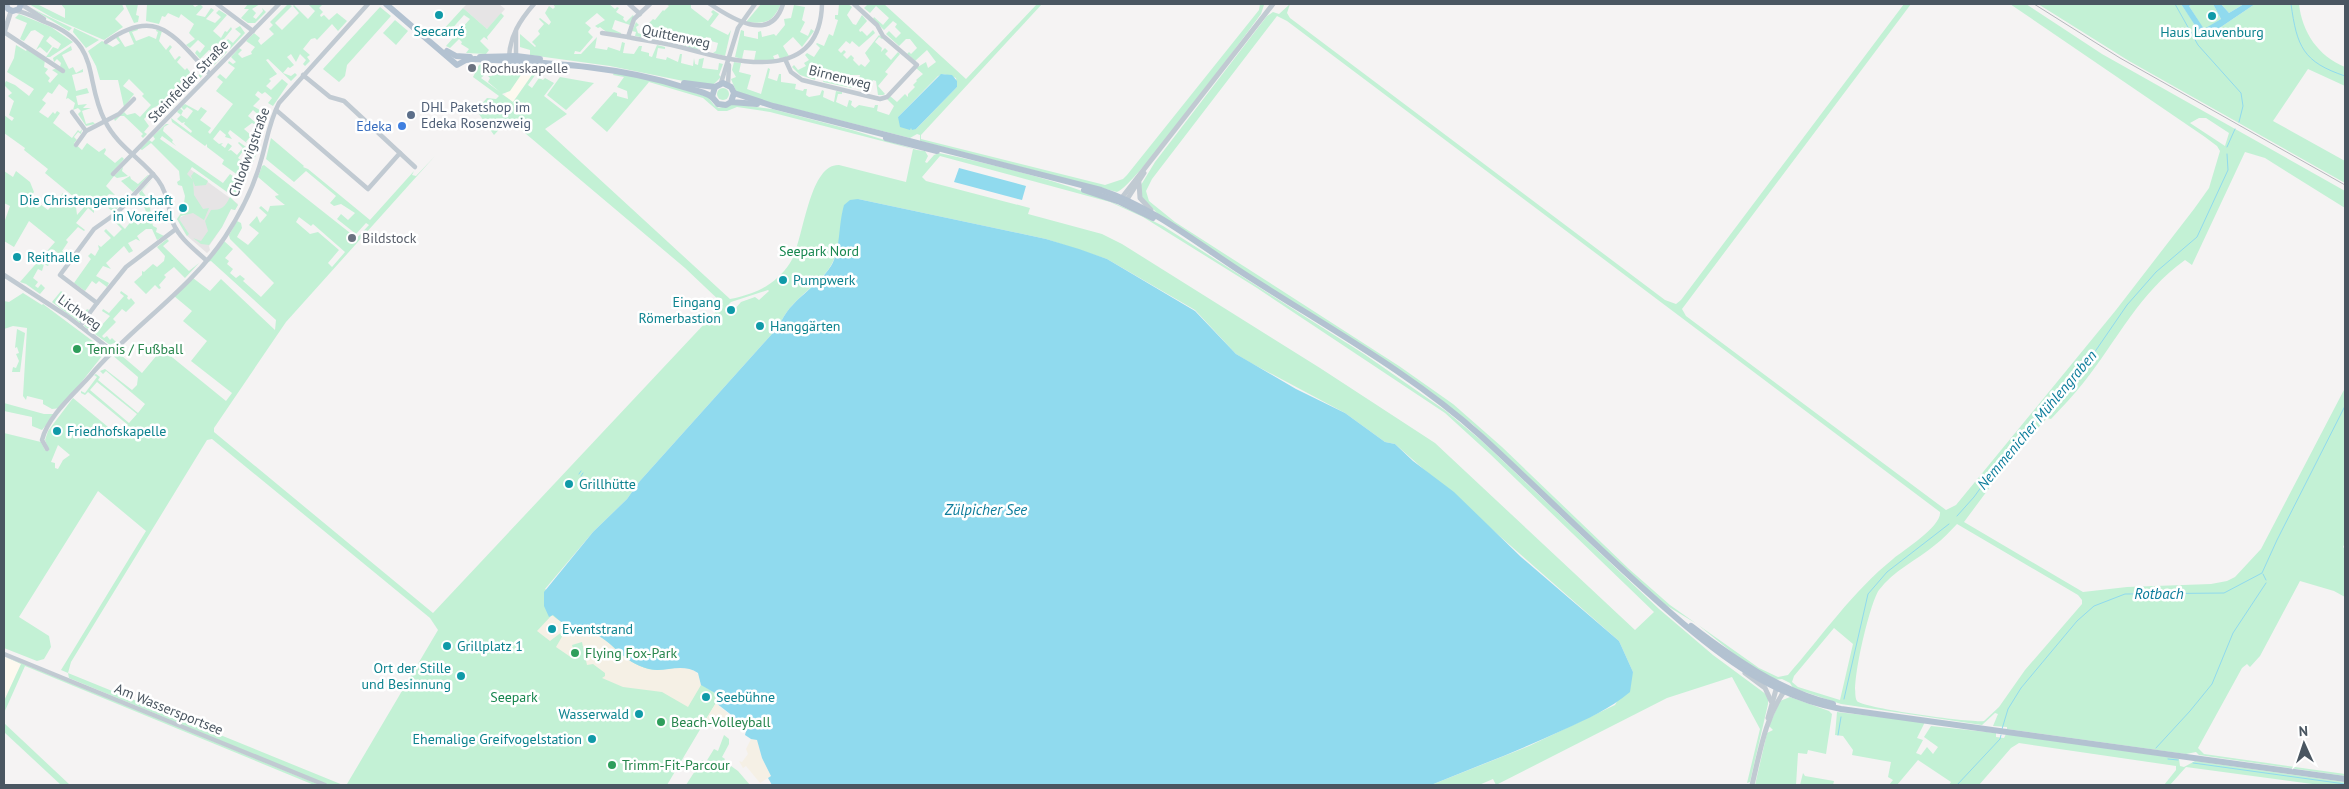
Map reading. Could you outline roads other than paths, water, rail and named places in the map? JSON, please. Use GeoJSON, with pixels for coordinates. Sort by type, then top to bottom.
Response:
{"type":"FeatureCollection","features":[{"type":"Feature","properties":{"kind":"main road"},"geometry":{"type":"LineString","coordinates":[[6,4],[14,11],[21,4]]}},
{"type":"Feature","properties":{"kind":"main road"},"geometry":{"type":"LineString","coordinates":[[386,4],[434,43],[458,59],[534,57],[550,62],[615,70],[663,79],[718,85],[728,84],[734,93],[773,106],[863,130],[916,147],[953,153],[1066,181],[1122,201],[1169,224],[1368,353],[1448,409],[1481,436],[1635,582],[1696,636],[1741,669],[1785,690],[1868,712],[2345,779]]}},
{"type":"Feature","properties":{"kind":"main road"},"geometry":{"type":"LineString","coordinates":[[663,79],[712,97],[720,105],[731,102],[773,106]]}},
{"type":"Feature","properties":{"kind":"main road"},"geometry":{"type":"LineString","coordinates":[[712,97],[718,85]]}},
{"type":"Feature","properties":{"kind":"main road"},"geometry":{"type":"LineString","coordinates":[[731,102],[734,93]]}},
{"type":"Feature","properties":{"kind":"main road"},"geometry":{"type":"LineString","coordinates":[[1122,201],[1199,245]]}},
{"type":"Feature","properties":{"kind":"main road"},"geometry":{"type":"LineString","coordinates":[[1672,614],[1776,686]]}},
{"type":"Feature","properties":{"kind":"street"},"geometry":{"type":"LineString","coordinates":[[21,4],[68,34],[80,46],[92,72],[98,102],[105,122],[114,136],[153,174],[166,194],[176,229],[206,260]]}},
{"type":"Feature","properties":{"kind":"street"},"geometry":{"type":"LineString","coordinates":[[217,4],[252,31]]}},
{"type":"Feature","properties":{"kind":"street","name":"Steinfelder Straße"},"geometry":{"type":"LineString","coordinates":[[113,174],[279,4]]}},
{"type":"Feature","properties":{"kind":"street","name":"Chlodwigstraße"},"geometry":{"type":"LineString","coordinates":[[111,350],[206,260],[224,238],[246,196],[260,163],[276,110],[303,75],[368,4]]}},
{"type":"Feature","properties":{"kind":"street"},"geometry":{"type":"LineString","coordinates":[[513,59],[516,30],[521,20],[534,4]]}},
{"type":"Feature","properties":{"kind":"street"},"geometry":{"type":"LineString","coordinates":[[629,4],[640,14]]}},
{"type":"Feature","properties":{"kind":"street","name":"Quittenweg"},"geometry":{"type":"LineString","coordinates":[[650,4],[630,26],[628,37],[730,59],[764,63],[785,59]]}},
{"type":"Feature","properties":{"kind":"street"},"geometry":{"type":"LineString","coordinates":[[710,4],[726,15],[753,26],[767,23],[778,14],[783,4]]}},
{"type":"Feature","properties":{"kind":"street"},"geometry":{"type":"LineString","coordinates":[[718,85],[730,59],[741,22],[756,4]]}},
{"type":"Feature","properties":{"kind":"street"},"geometry":{"type":"LineString","coordinates":[[785,59],[804,49],[813,40],[820,22],[822,4]]}},
{"type":"Feature","properties":{"kind":"street","name":"Birnenweg"},"geometry":{"type":"LineString","coordinates":[[785,59],[791,72],[802,80],[880,99],[887,97],[916,65],[882,36],[877,25],[854,4]]}},
{"type":"Feature","properties":{"kind":"street"},"geometry":{"type":"LineString","coordinates":[[1122,201],[1273,4]]}},
{"type":"Feature","properties":{"kind":"street"},"geometry":{"type":"LineString","coordinates":[[51,24],[14,11],[4,33],[63,71]]}},
{"type":"Feature","properties":{"kind":"street"},"geometry":{"type":"LineString","coordinates":[[106,42],[132,27],[143,25],[156,26],[169,33],[210,74]]}},
{"type":"Feature","properties":{"kind":"street"},"geometry":{"type":"LineString","coordinates":[[602,33],[628,37]]}},
{"type":"Feature","properties":{"kind":"street"},"geometry":{"type":"LineString","coordinates":[[728,84],[730,59]]}},
{"type":"Feature","properties":{"kind":"street"},"geometry":{"type":"LineString","coordinates":[[303,75],[330,97],[344,101],[415,167]]}},
{"type":"Feature","properties":{"kind":"street"},"geometry":{"type":"LineString","coordinates":[[76,145],[86,131],[122,111],[134,99]]}},
{"type":"Feature","properties":{"kind":"street"},"geometry":{"type":"LineString","coordinates":[[276,110],[368,189],[400,153]]}},
{"type":"Feature","properties":{"kind":"street"},"geometry":{"type":"LineString","coordinates":[[72,112],[86,131]]}},
{"type":"Feature","properties":{"kind":"street"},"geometry":{"type":"LineString","coordinates":[[1122,201],[1139,183],[1148,166]]}},
{"type":"Feature","properties":{"kind":"street"},"geometry":{"type":"LineString","coordinates":[[98,303],[60,275],[94,229],[118,212],[153,174]]}},
{"type":"Feature","properties":{"kind":"street"},"geometry":{"type":"LineString","coordinates":[[1139,183],[1138,192],[1142,202],[1169,224]]}},
{"type":"Feature","properties":{"kind":"street"},"geometry":{"type":"LineString","coordinates":[[80,326],[126,267],[176,229]]}},
{"type":"Feature","properties":{"kind":"street","name":"Lichweg"},"geometry":{"type":"LineString","coordinates":[[4,275],[80,326],[111,350]]}},
{"type":"Feature","properties":{"kind":"street"},"geometry":{"type":"LineString","coordinates":[[47,450],[42,440],[47,427],[111,350]]}},
{"type":"Feature","properties":{"kind":"street","name":"Am Wassersportsee"},"geometry":{"type":"LineString","coordinates":[[4,654],[325,785]]}},
{"type":"Feature","properties":{"kind":"street"},"geometry":{"type":"LineString","coordinates":[[1741,669],[1765,688],[1770,702]]}},
{"type":"Feature","properties":{"kind":"street"},"geometry":{"type":"LineString","coordinates":[[1767,726],[1770,702],[1776,686]]}},
{"type":"Feature","properties":{"kind":"street"},"geometry":{"type":"LineString","coordinates":[[1752,785],[1767,726],[1775,705],[1785,690]]}},
{"type":"Feature","properties":{"kind":"water"},"geometry":{"type":"Polygon","coordinates":[[[2181,4],[2193,4],[2189,6],[2204,29],[2221,19],[2213,4],[2221,4],[2229,13],[2244,4],[2255,4],[2215,31],[2202,36],[2181,4]]]}},
{"type":"Feature","properties":{"kind":"water"},"geometry":{"type":"Polygon","coordinates":[[[941,74],[952,75],[957,81],[957,87],[916,129],[912,130],[911,128],[910,130],[900,127],[898,117],[941,74]]]}},
{"type":"Feature","properties":{"kind":"water"},"geometry":{"type":"Polygon","coordinates":[[[959,168],[1026,186],[1022,200],[954,182],[959,168]]]}},
{"type":"Feature","properties":{"kind":"water","name":"Zülpicher See"},"geometry":{"type":"Polygon","coordinates":[[[858,199],[1046,239],[1079,249],[1107,259],[1195,311],[1236,354],[1296,389],[1345,413],[1385,442],[1395,444],[1413,461],[1454,492],[1521,557],[1619,641],[1633,672],[1630,692],[1606,709],[1581,722],[1431,785],[772,785],[768,778],[771,776],[762,758],[757,740],[745,735],[747,727],[716,703],[720,696],[701,685],[698,673],[686,668],[655,670],[639,666],[599,636],[567,625],[553,615],[549,617],[544,606],[544,592],[593,532],[627,499],[639,482],[780,325],[784,316],[796,301],[825,274],[831,266],[838,245],[844,205],[850,200],[858,199]]]}},
{"type":"Feature","properties":{"kind":"waterway"},"geometry":{"type":"LineString","coordinates":[[2175,4],[2198,45],[2241,93],[2243,106],[2239,122]]}},
{"type":"Feature","properties":{"kind":"waterway","name":"Rotbach"},"geometry":{"type":"LineString","coordinates":[[2291,4],[2296,31],[2304,51],[2320,65],[2345,76]]}},
{"type":"Feature","properties":{"kind":"waterway"},"geometry":{"type":"LineString","coordinates":[[2227,147],[2235,129]]}},
{"type":"Feature","properties":{"kind":"waterway","name":"Nemmenicher Mühlengraben"},"geometry":{"type":"LineString","coordinates":[[1957,516],[1974,497],[2008,450],[2083,369],[2127,305],[2156,272],[2197,237],[2228,170],[2227,154]]}},
{"type":"Feature","properties":{"kind":"waterway","name":"Rotbach"},"geometry":{"type":"LineString","coordinates":[[2002,729],[2008,709],[2021,688],[2077,621],[2094,606],[2125,594],[2224,593],[2262,573],[2345,406]]}},
{"type":"Feature","properties":{"kind":"waterway","name":"Nemmenicher Mühlengraben"},"geometry":{"type":"LineString","coordinates":[[1844,699],[1868,594],[1887,572],[1949,524]]}},
{"type":"Feature","properties":{"kind":"waterway"},"geometry":{"type":"LineString","coordinates":[[2263,574],[2266,580]]}},
{"type":"Feature","properties":{"kind":"waterway"},"geometry":{"type":"LineString","coordinates":[[2156,748],[2212,684],[2233,633],[2266,583]]}},
{"type":"Feature","properties":{"kind":"waterway","name":"Nemmenicher Mühlengraben"},"geometry":{"type":"LineString","coordinates":[[1838,735],[1841,717]]}},
{"type":"Feature","properties":{"kind":"waterway","name":"Rotbach"},"geometry":{"type":"LineString","coordinates":[[1957,785],[2000,739],[2001,735]]}},
{"type":"Feature","properties":{"kind":"waterway"},"geometry":{"type":"LineString","coordinates":[[2168,759],[2178,760]]}},
{"type":"Feature","properties":{"kind":"waterway"},"geometry":{"type":"LineString","coordinates":[[2193,763],[2345,784]]}},
{"type":"Feature","properties":{"kind":"railway"},"geometry":{"type":"LineString","coordinates":[[2034,4],[2120,58],[2345,185]]}},
{"type":"Feature","properties":{"kind":"place","name":"Seecarré"},"geometry":{"type":"Point","coordinates":[439,15]}},
{"type":"Feature","properties":{"kind":"place","name":"Haus Lauvenburg"},"geometry":{"type":"Point","coordinates":[2212,16]}},
{"type":"Feature","properties":{"kind":"place","name":"Rochuskapelle"},"geometry":{"type":"Point","coordinates":[472,68]}},
{"type":"Feature","properties":{"kind":"place","name":"DHL Paketshop im Edeka Rosenzweig"},"geometry":{"type":"Point","coordinates":[411,115]}},
{"type":"Feature","properties":{"kind":"place","name":"Edeka"},"geometry":{"type":"Point","coordinates":[402,126]}},
{"type":"Feature","properties":{"kind":"place","name":"Die Christengemeinschaft in Voreifel"},"geometry":{"type":"Point","coordinates":[183,208]}},
{"type":"Feature","properties":{"kind":"place","name":"Bildstock"},"geometry":{"type":"Point","coordinates":[352,238]}},
{"type":"Feature","properties":{"kind":"place","name":"Reithalle"},"geometry":{"type":"Point","coordinates":[17,257]}},
{"type":"Feature","properties":{"kind":"place","name":"Pumpwerk"},"geometry":{"type":"Point","coordinates":[783,280]}},
{"type":"Feature","properties":{"kind":"place","name":"Eingang Römerbastion"},"geometry":{"type":"Point","coordinates":[731,310]}},
{"type":"Feature","properties":{"kind":"place","name":"Hanggärten"},"geometry":{"type":"Point","coordinates":[760,326]}},
{"type":"Feature","properties":{"kind":"place","name":"Tennis / Fußball"},"geometry":{"type":"Point","coordinates":[77,349]}},
{"type":"Feature","properties":{"kind":"place","name":"Friedhofskapelle"},"geometry":{"type":"Point","coordinates":[57,431]}},
{"type":"Feature","properties":{"kind":"place","name":"Grillhütte"},"geometry":{"type":"Point","coordinates":[569,484]}},
{"type":"Feature","properties":{"kind":"place","name":"Eventstrand"},"geometry":{"type":"Point","coordinates":[552,629]}},
{"type":"Feature","properties":{"kind":"place","name":"Grillplatz 1"},"geometry":{"type":"Point","coordinates":[447,646]}},
{"type":"Feature","properties":{"kind":"place","name":"Flying Fox-Park"},"geometry":{"type":"Point","coordinates":[575,653]}},
{"type":"Feature","properties":{"kind":"place","name":"Ort der Stille und Besinnung"},"geometry":{"type":"Point","coordinates":[461,676]}},
{"type":"Feature","properties":{"kind":"place","name":"Seebühne"},"geometry":{"type":"Point","coordinates":[706,697]}},
{"type":"Feature","properties":{"kind":"place","name":"Wasserwald"},"geometry":{"type":"Point","coordinates":[639,714]}},
{"type":"Feature","properties":{"kind":"place","name":"Beach-Volleyball"},"geometry":{"type":"Point","coordinates":[661,722]}},
{"type":"Feature","properties":{"kind":"place","name":"Ehemalige Greifvogelstation"},"geometry":{"type":"Point","coordinates":[592,739]}},
{"type":"Feature","properties":{"kind":"place","name":"Trimm-Fit-Parcour"},"geometry":{"type":"Point","coordinates":[612,765]}},
{"type":"Feature","properties":{"kind":"park label","name":"Seepark Nord"},"geometry":{"type":"Point","coordinates":[819,251]}},
{"type":"Feature","properties":{"kind":"park label","name":"Seepark"},"geometry":{"type":"Point","coordinates":[514,697]}}]}
